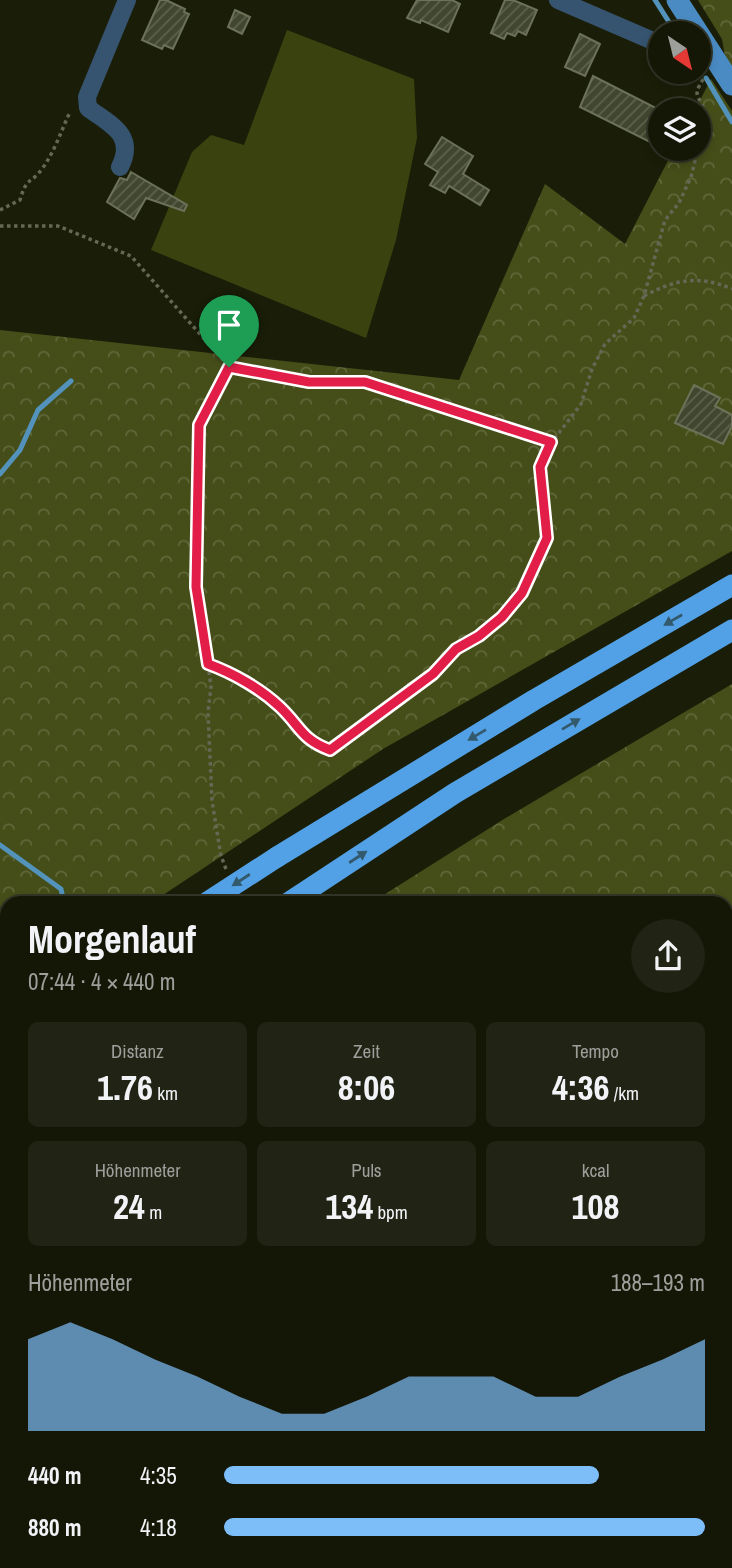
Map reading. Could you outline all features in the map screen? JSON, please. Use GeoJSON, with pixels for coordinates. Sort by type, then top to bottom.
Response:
{"type":"FeatureCollection","features":[{"type":"Feature","properties":{"kind":"highway"},"geometry":{"type":"LineString","coordinates":[[217,896],[534,700],[732,585]]}},
{"type":"Feature","properties":{"kind":"highway"},"geometry":{"type":"LineString","coordinates":[[299,896],[455,793],[732,630]]}},
{"type":"Feature","properties":{"kind":"main road"},"geometry":{"type":"LineString","coordinates":[[677,0],[689,21]]}},
{"type":"Feature","properties":{"kind":"main road"},"geometry":{"type":"LineString","coordinates":[[711,55],[732,85]]}},
{"type":"Feature","properties":{"kind":"street"},"geometry":{"type":"LineString","coordinates":[[120,167],[126,156],[127,145],[119,131],[88,108],[87,97],[127,0]]}},
{"type":"Feature","properties":{"kind":"street"},"geometry":{"type":"LineString","coordinates":[[558,0],[648,39]]}},
{"type":"Feature","properties":{"kind":"path"},"geometry":{"type":"LineString","coordinates":[[697,98],[698,87],[717,63]]}},
{"type":"Feature","properties":{"kind":"path"},"geometry":{"type":"LineString","coordinates":[[0,210],[20,200],[26,183],[40,172],[58,142],[71,110],[76,103],[87,97]]}},
{"type":"Feature","properties":{"kind":"path"},"geometry":{"type":"LineString","coordinates":[[208,664],[243,681],[279,706],[311,743],[330,750],[433,674],[456,649],[502,617],[522,593],[547,538],[540,467],[551,442],[580,404],[592,369],[605,344],[634,318],[644,296],[665,220],[679,203],[695,161]]}},
{"type":"Feature","properties":{"kind":"path"},"geometry":{"type":"LineString","coordinates":[[0,226],[58,226],[131,256],[229,367],[309,382],[365,382],[551,442]]}},
{"type":"Feature","properties":{"kind":"path"},"geometry":{"type":"LineString","coordinates":[[644,296],[664,285],[695,279],[719,283],[732,289]]}},
{"type":"Feature","properties":{"kind":"path"},"geometry":{"type":"LineString","coordinates":[[229,367],[199,425],[196,587],[211,687],[208,712],[212,801],[221,856],[230,880]]}},
{"type":"Feature","properties":{"kind":"green space"},"geometry":{"type":"Polygon","coordinates":[[[698,0],[732,0],[732,85],[722,39],[698,0]]]}},
{"type":"Feature","properties":{"kind":"green space"},"geometry":{"type":"Polygon","coordinates":[[[287,30],[414,79],[417,138],[396,240],[366,338],[151,250],[192,152],[211,135],[244,145],[287,30]]]}},
{"type":"Feature","properties":{"kind":"green space"},"geometry":{"type":"Polygon","coordinates":[[[711,79],[732,111],[732,551],[383,749],[162,896],[0,896],[0,330],[459,380],[545,184],[625,244],[668,161],[711,161],[711,98],[701,98],[708,84],[711,84],[711,79]]]}},
{"type":"Feature","properties":{"kind":"green space"},"geometry":{"type":"Polygon","coordinates":[[[732,684],[732,896],[382,896],[504,819],[732,684]]]}},
{"type":"Feature","properties":{"kind":"building"},"geometry":{"type":"Polygon","coordinates":[[[160,0],[185,9],[184,12],[189,14],[173,49],[164,45],[162,49],[142,40],[160,0]]]}},
{"type":"Feature","properties":{"kind":"building"},"geometry":{"type":"Polygon","coordinates":[[[417,0],[452,0],[460,4],[448,32],[421,20],[420,23],[407,18],[417,0]]]}},
{"type":"Feature","properties":{"kind":"building"},"geometry":{"type":"Polygon","coordinates":[[[505,0],[513,0],[537,10],[526,35],[518,31],[515,36],[507,33],[504,39],[491,33],[505,0]]]}},
{"type":"Feature","properties":{"kind":"building"},"geometry":{"type":"Polygon","coordinates":[[[235,10],[250,17],[242,34],[228,27],[235,10]]]}},
{"type":"Feature","properties":{"kind":"building"},"geometry":{"type":"Polygon","coordinates":[[[580,34],[600,44],[585,76],[565,67],[580,34]]]}},
{"type":"Feature","properties":{"kind":"building"},"geometry":{"type":"Polygon","coordinates":[[[593,76],[648,104],[648,141],[580,107],[593,76]]]}},
{"type":"Feature","properties":{"kind":"building"},"geometry":{"type":"Polygon","coordinates":[[[442,137],[473,156],[463,174],[489,190],[480,205],[449,186],[445,193],[430,185],[438,172],[425,164],[442,137]]]}},
{"type":"Feature","properties":{"kind":"building"},"geometry":{"type":"Polygon","coordinates":[[[131,172],[187,205],[184,211],[146,198],[134,219],[107,202],[120,178],[127,180],[131,172]]]}},
{"type":"Feature","properties":{"kind":"building"},"geometry":{"type":"Polygon","coordinates":[[[694,385],[720,398],[715,406],[732,415],[732,426],[723,444],[675,423],[694,385]]]}},
{"type":"Feature","properties":{"kind":"waterway"},"geometry":{"type":"LineString","coordinates":[[655,0],[668,21]]}},
{"type":"Feature","properties":{"kind":"waterway"},"geometry":{"type":"LineString","coordinates":[[710,84],[732,122]]}},
{"type":"Feature","properties":{"kind":"waterway"},"geometry":{"type":"LineString","coordinates":[[0,474],[20,450],[38,410],[71,381]]}},
{"type":"Feature","properties":{"kind":"waterway"},"geometry":{"type":"LineString","coordinates":[[0,845],[61,889],[62,896]]}},
{"type":"Feature","properties":{"kind":"route"},"geometry":{"type":"LineString","coordinates":[[229,367],[309,382],[365,382],[551,442],[540,467],[547,538],[522,593],[502,617],[479,636],[456,649],[433,674],[330,750],[311,743],[279,706],[243,681],[208,664],[196,587],[199,425],[229,367]]}}]}
